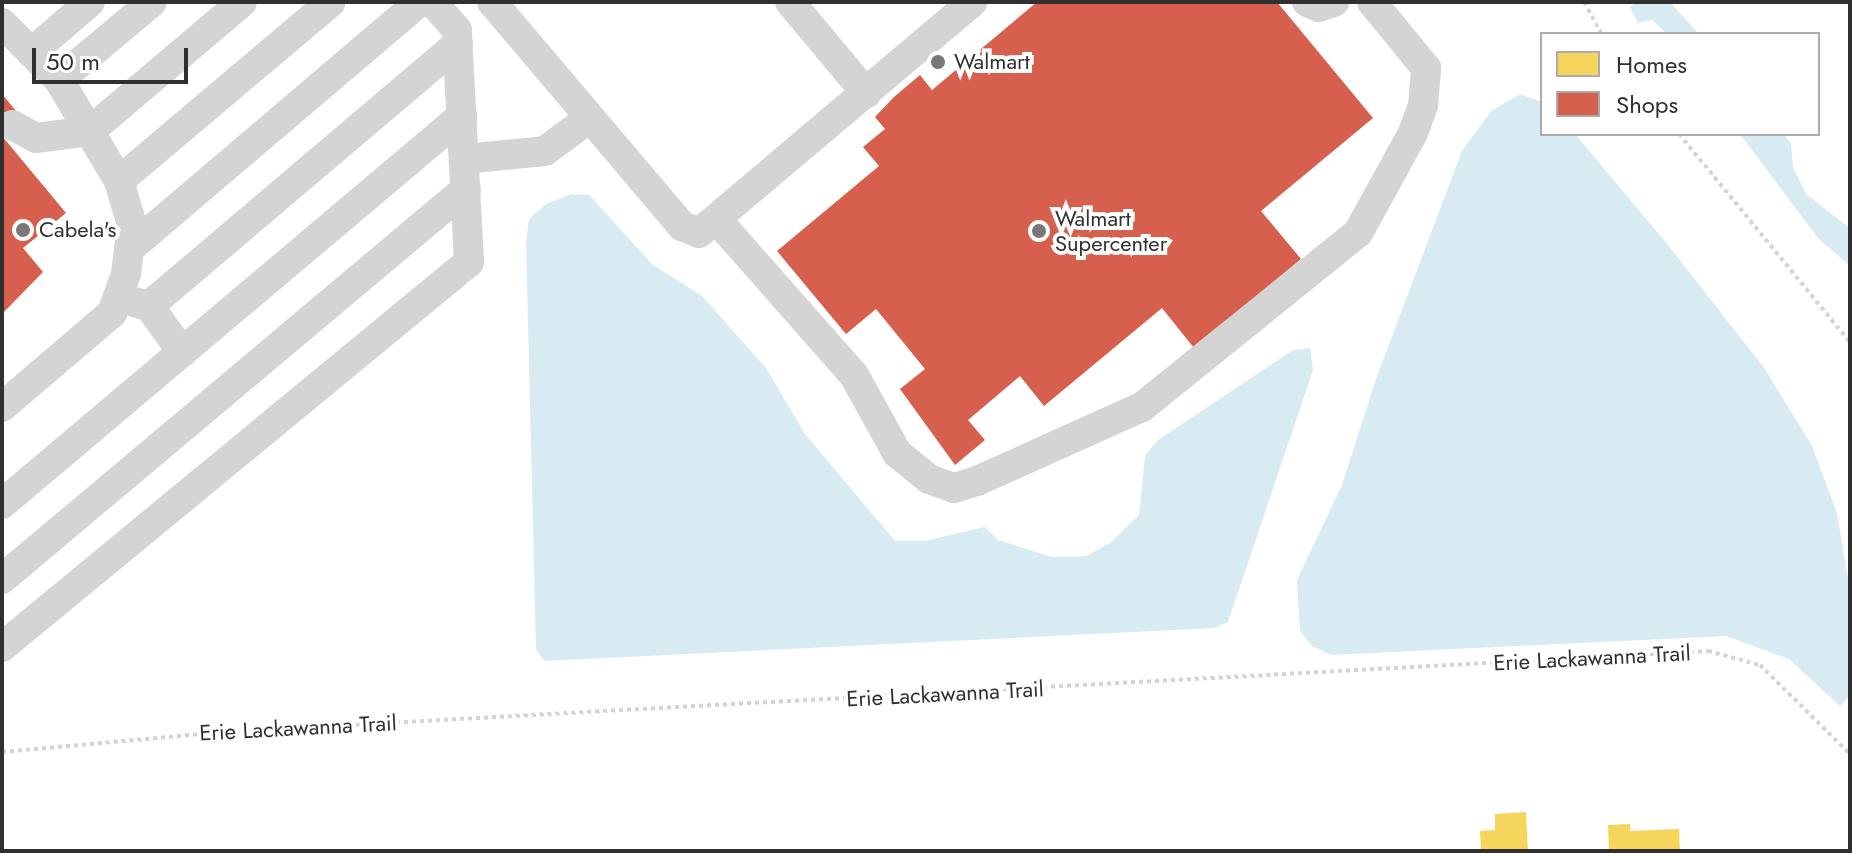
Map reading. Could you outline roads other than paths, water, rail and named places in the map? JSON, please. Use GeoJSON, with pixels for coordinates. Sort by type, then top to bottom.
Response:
{"type":"FeatureCollection","features":[{"type":"Feature","properties":{"kind":"lane"},"geometry":{"type":"LineString","coordinates":[[33,51],[90,2]]}},
{"type":"Feature","properties":{"kind":"lane"},"geometry":{"type":"LineString","coordinates":[[59,80],[152,2]]}},
{"type":"Feature","properties":{"kind":"lane"},"geometry":{"type":"LineString","coordinates":[[12,125],[36,138],[90,131],[242,2]]}},
{"type":"Feature","properties":{"kind":"lane"},"geometry":{"type":"LineString","coordinates":[[119,181],[331,2]]}},
{"type":"Feature","properties":{"kind":"lane"},"geometry":{"type":"LineString","coordinates":[[129,249],[419,2]]}},
{"type":"Feature","properties":{"kind":"lane"},"geometry":{"type":"LineString","coordinates":[[2,647],[469,262],[457,30],[433,2]]}},
{"type":"Feature","properties":{"kind":"lane"},"geometry":{"type":"LineString","coordinates":[[492,2],[588,119],[682,226],[699,233],[718,221],[972,2]]}},
{"type":"Feature","properties":{"kind":"lane"},"geometry":{"type":"LineString","coordinates":[[790,2],[866,93]]}},
{"type":"Feature","properties":{"kind":"lane"},"geometry":{"type":"LineString","coordinates":[[1307,2],[1319,7],[1334,2]]}},
{"type":"Feature","properties":{"kind":"lane"},"geometry":{"type":"LineString","coordinates":[[718,221],[854,375],[897,453],[929,479],[954,488],[977,481],[1142,407],[1358,233],[1413,133],[1423,105],[1426,68],[1372,2]]}},
{"type":"Feature","properties":{"kind":"lane"},"geometry":{"type":"LineString","coordinates":[[2,23],[59,80],[119,181],[132,225],[112,313],[2,407]]}},
{"type":"Feature","properties":{"kind":"lane"},"geometry":{"type":"LineString","coordinates":[[149,306],[458,44]]}},
{"type":"Feature","properties":{"kind":"lane"},"geometry":{"type":"LineString","coordinates":[[2,504],[462,116]]}},
{"type":"Feature","properties":{"kind":"lane"},"geometry":{"type":"LineString","coordinates":[[464,159],[545,151],[588,119]]}},
{"type":"Feature","properties":{"kind":"lane"},"geometry":{"type":"LineString","coordinates":[[2,579],[466,189]]}},
{"type":"Feature","properties":{"kind":"lane"},"geometry":{"type":"LineString","coordinates":[[117,297],[149,306],[182,352]]}},
{"type":"Feature","properties":{"kind":"place","name":"Walmart"},"geometry":{"type":"Point","coordinates":[938,62]}},
{"type":"Feature","properties":{"kind":"place","name":"Cabela's"},"geometry":{"type":"Point","coordinates":[23,230]}},
{"type":"Feature","properties":{"kind":"place","name":"Walmart Supercenter"},"geometry":{"type":"Point","coordinates":[1039,231]}}]}
